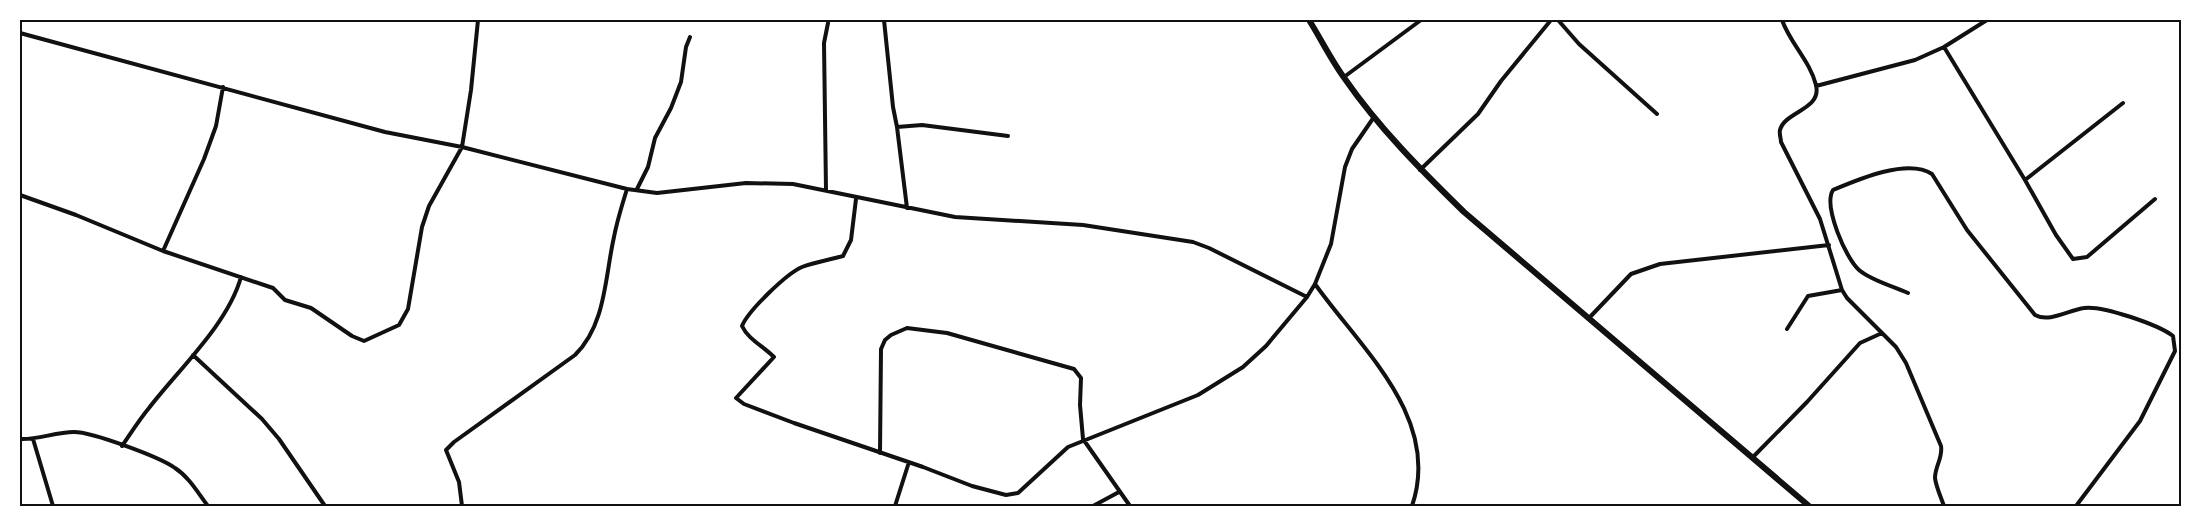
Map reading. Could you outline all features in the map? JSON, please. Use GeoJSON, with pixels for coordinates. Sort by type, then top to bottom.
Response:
{"type":"FeatureCollection","features":[{"type":"Feature","properties":{"kind":"highway"},"geometry":{"type":"LineString","coordinates":[[1309,20],[1344,78],[1374,117],[1420,170],[1464,212],[1590,317],[1809,506]]}},
{"type":"Feature","properties":{"kind":"street"},"geometry":{"type":"LineString","coordinates":[[20,194],[76,214],[163,251],[273,288],[284,300],[310,308],[352,336],[364,341],[399,325],[412,298],[418,252],[428,206],[462,146],[471,90],[478,20]]}},
{"type":"Feature","properties":{"kind":"street"},"geometry":{"type":"LineString","coordinates":[[884,20],[893,107],[908,208]]}},
{"type":"Feature","properties":{"kind":"street"},"geometry":{"type":"LineString","coordinates":[[1344,78],[1421,20]]}},
{"type":"Feature","properties":{"kind":"street"},"geometry":{"type":"LineString","coordinates":[[1420,170],[1478,114],[1501,81],[1551,20]]}},
{"type":"Feature","properties":{"kind":"street"},"geometry":{"type":"LineString","coordinates":[[1558,20],[1579,44],[1657,114]]}},
{"type":"Feature","properties":{"kind":"street"},"geometry":{"type":"LineString","coordinates":[[1782,20],[1816,86],[1816,96],[1810,104],[1786,122],[1780,130],[1781,142],[1820,219],[1842,290],[1859,312],[1896,348],[1906,364],[1941,446],[1942,455],[1937,463],[1936,478],[1944,506]]}},
{"type":"Feature","properties":{"kind":"street"},"geometry":{"type":"LineString","coordinates":[[1816,86],[1915,60],[1944,47],[1987,20]]}},
{"type":"Feature","properties":{"kind":"street"},"geometry":{"type":"LineString","coordinates":[[826,190],[824,43],[828,23]]}},
{"type":"Feature","properties":{"kind":"street"},"geometry":{"type":"LineString","coordinates":[[20,33],[385,132],[462,146],[627,189],[657,193],[746,182],[793,184],[954,217],[1083,225],[1193,242],[1217,252],[1307,298]]}},
{"type":"Feature","properties":{"kind":"street"},"geometry":{"type":"LineString","coordinates":[[637,189],[648,167],[655,138],[671,108],[681,82],[686,47],[690,37]]}},
{"type":"Feature","properties":{"kind":"street"},"geometry":{"type":"LineString","coordinates":[[1944,47],[2060,241],[2073,259],[2087,256],[2155,199]]}},
{"type":"Feature","properties":{"kind":"street"},"geometry":{"type":"LineString","coordinates":[[163,251],[204,159],[216,126],[224,87]]}},
{"type":"Feature","properties":{"kind":"street"},"geometry":{"type":"LineString","coordinates":[[2025,180],[2123,103]]}},
{"type":"Feature","properties":{"kind":"street"},"geometry":{"type":"LineString","coordinates":[[856,198],[851,240],[843,256],[800,268],[756,304],[745,318],[742,326],[747,336],[760,344],[774,357],[736,398],[744,404],[972,486],[998,494],[1012,494],[1018,493],[1028,485],[1068,447],[1083,439],[1198,395],[1222,382],[1243,367],[1266,346],[1307,298],[1315,284],[1331,244],[1345,167],[1352,149],[1374,117]]}},
{"type":"Feature","properties":{"kind":"street"},"geometry":{"type":"LineString","coordinates":[[897,127],[922,126],[1008,136]]}},
{"type":"Feature","properties":{"kind":"street"},"geometry":{"type":"LineString","coordinates":[[1908,293],[1861,272],[1848,258],[1834,219],[1830,200],[1834,190],[1854,181],[1897,170],[1916,167],[1925,169],[1932,174],[1967,230],[2035,315],[2046,318],[2089,308],[2134,318],[2167,331],[2174,336],[2175,352],[2140,420],[2076,506]]}},
{"type":"Feature","properties":{"kind":"street"},"geometry":{"type":"LineString","coordinates":[[462,506],[458,482],[446,450],[454,442],[575,355],[588,341],[604,291],[614,237],[627,189]]}},
{"type":"Feature","properties":{"kind":"street"},"geometry":{"type":"LineString","coordinates":[[1590,317],[1631,274],[1660,264],[1829,245]]}},
{"type":"Feature","properties":{"kind":"street"},"geometry":{"type":"LineString","coordinates":[[122,446],[149,408],[193,355],[238,288],[241,276]]}},
{"type":"Feature","properties":{"kind":"street"},"geometry":{"type":"LineString","coordinates":[[1315,284],[1386,377],[1405,409],[1419,455],[1418,490],[1412,506]]}},
{"type":"Feature","properties":{"kind":"street"},"geometry":{"type":"LineString","coordinates":[[1787,329],[1805,299],[1812,295],[1842,290]]}},
{"type":"Feature","properties":{"kind":"street"},"geometry":{"type":"LineString","coordinates":[[880,453],[881,349],[885,340],[891,335],[907,328],[947,333],[1074,369],[1081,378],[1080,405],[1083,439],[1130,506]]}},
{"type":"Feature","properties":{"kind":"street"},"geometry":{"type":"LineString","coordinates":[[1753,457],[1860,344],[1882,333]]}},
{"type":"Feature","properties":{"kind":"street"},"geometry":{"type":"LineString","coordinates":[[193,355],[262,419],[280,439],[326,506]]}},
{"type":"Feature","properties":{"kind":"street"},"geometry":{"type":"LineString","coordinates":[[20,439],[33,439],[64,433],[86,433],[154,456],[177,469],[208,506]]}},
{"type":"Feature","properties":{"kind":"street"},"geometry":{"type":"LineString","coordinates":[[33,439],[53,506]]}},
{"type":"Feature","properties":{"kind":"street"},"geometry":{"type":"LineString","coordinates":[[896,506],[909,462]]}},
{"type":"Feature","properties":{"kind":"street"},"geometry":{"type":"LineString","coordinates":[[1094,506],[1119,492]]}}]}
